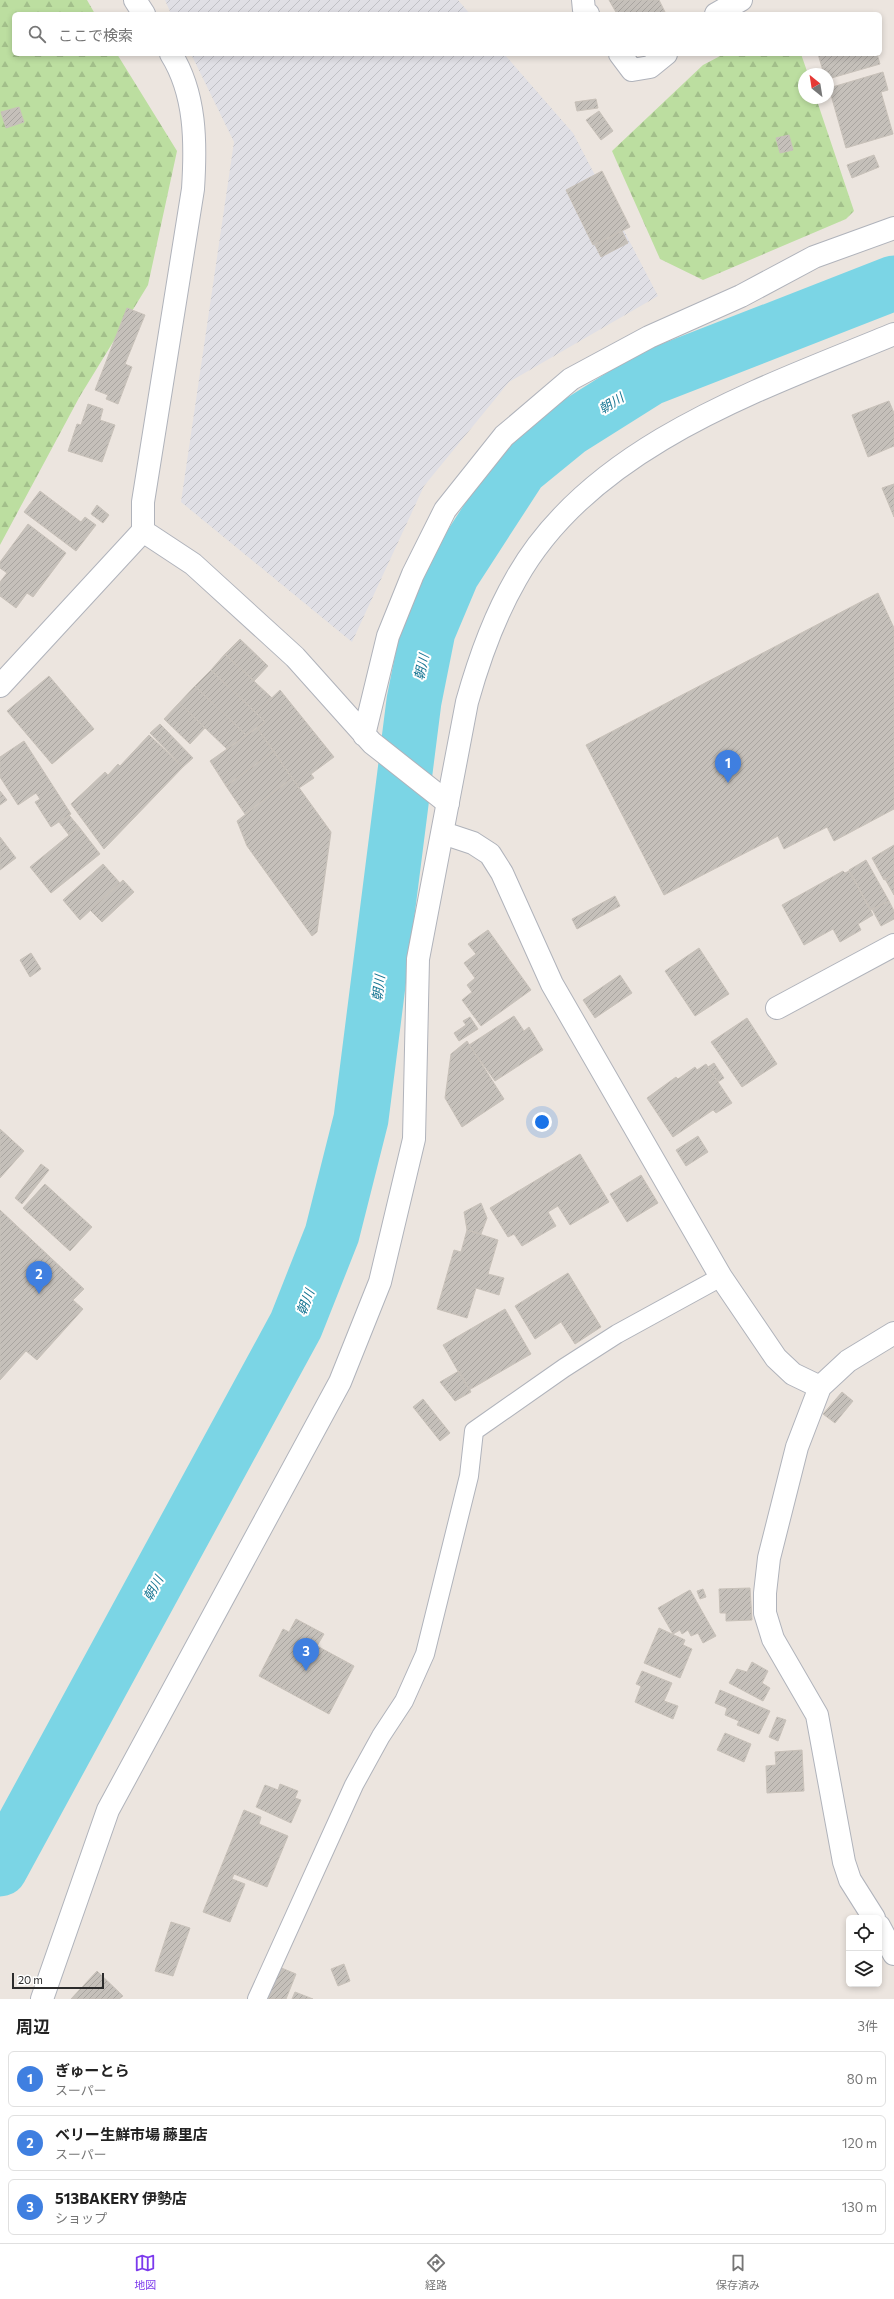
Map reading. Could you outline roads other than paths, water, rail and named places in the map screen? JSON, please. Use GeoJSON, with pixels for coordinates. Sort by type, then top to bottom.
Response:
{"type":"FeatureCollection","features":[{"type":"Feature","properties":{"kind":"street"},"geometry":{"type":"LineString","coordinates":[[135,0],[143,12]]}},
{"type":"Feature","properties":{"kind":"street"},"geometry":{"type":"LineString","coordinates":[[583,0],[584,10],[586,12]]}},
{"type":"Feature","properties":{"kind":"street"},"geometry":{"type":"LineString","coordinates":[[720,12],[741,0]]}},
{"type":"Feature","properties":{"kind":"street"},"geometry":{"type":"LineString","coordinates":[[0,686],[142,531],[143,502],[193,189],[195,161],[194,126],[188,95],[177,64],[172,56]]}},
{"type":"Feature","properties":{"kind":"street"},"geometry":{"type":"LineString","coordinates":[[622,56],[632,70],[650,68],[664,56]]}},
{"type":"Feature","properties":{"kind":"street"},"geometry":{"type":"LineString","coordinates":[[368,739],[388,636],[413,574],[445,510],[504,436],[571,379],[649,337],[741,296],[814,257],[894,228]]}},
{"type":"Feature","properties":{"kind":"street"},"geometry":{"type":"LineString","coordinates":[[42,1999],[108,1810],[340,1382],[380,1282],[414,1139],[418,959],[467,702],[478,663],[496,619],[516,578],[539,546],[585,494],[618,466],[670,434],[718,410],[806,370],[894,334]]}},
{"type":"Feature","properties":{"kind":"street"},"geometry":{"type":"LineString","coordinates":[[142,531],[193,564],[295,657],[368,739],[448,803]]}},
{"type":"Feature","properties":{"kind":"street"},"geometry":{"type":"LineString","coordinates":[[443,833],[473,843],[490,854],[502,873],[552,984],[721,1277],[776,1358],[793,1374],[820,1387]]}},
{"type":"Feature","properties":{"kind":"street"},"geometry":{"type":"LineString","coordinates":[[777,1008],[894,945]]}},
{"type":"Feature","properties":{"kind":"street"},"geometry":{"type":"LineString","coordinates":[[872,1915],[850,1880],[844,1862],[817,1715],[773,1639],[765,1613],[769,1558],[797,1447],[820,1387],[848,1361],[894,1333]]}},
{"type":"Feature","properties":{"kind":"street"},"geometry":{"type":"LineString","coordinates":[[882,1932],[894,1954]]}},
{"type":"Feature","properties":{"kind":"lane"},"geometry":{"type":"LineString","coordinates":[[257,1999],[354,1785],[381,1736],[404,1701],[425,1654],[469,1476],[474,1431],[564,1368],[616,1334],[721,1277]]}},
{"type":"Feature","properties":{"kind":"waterway","name":"朝川"},"geometry":{"type":"LineString","coordinates":[[0,1869],[296,1325],[332,1234],[361,1119],[414,701],[428,631],[452,574],[520,469],[569,429],[650,378],[894,283]]}},
{"type":"Feature","properties":{"kind":"place","name":"ぎゅーとら"},"geometry":{"type":"Point","coordinates":[728,783]}},
{"type":"Feature","properties":{"kind":"place","name":"ベリー生鮮市場 藤里店"},"geometry":{"type":"Point","coordinates":[39,1294]}},
{"type":"Feature","properties":{"kind":"place","name":"513BAKERY 伊勢店"},"geometry":{"type":"Point","coordinates":[306,1671]}}]}
